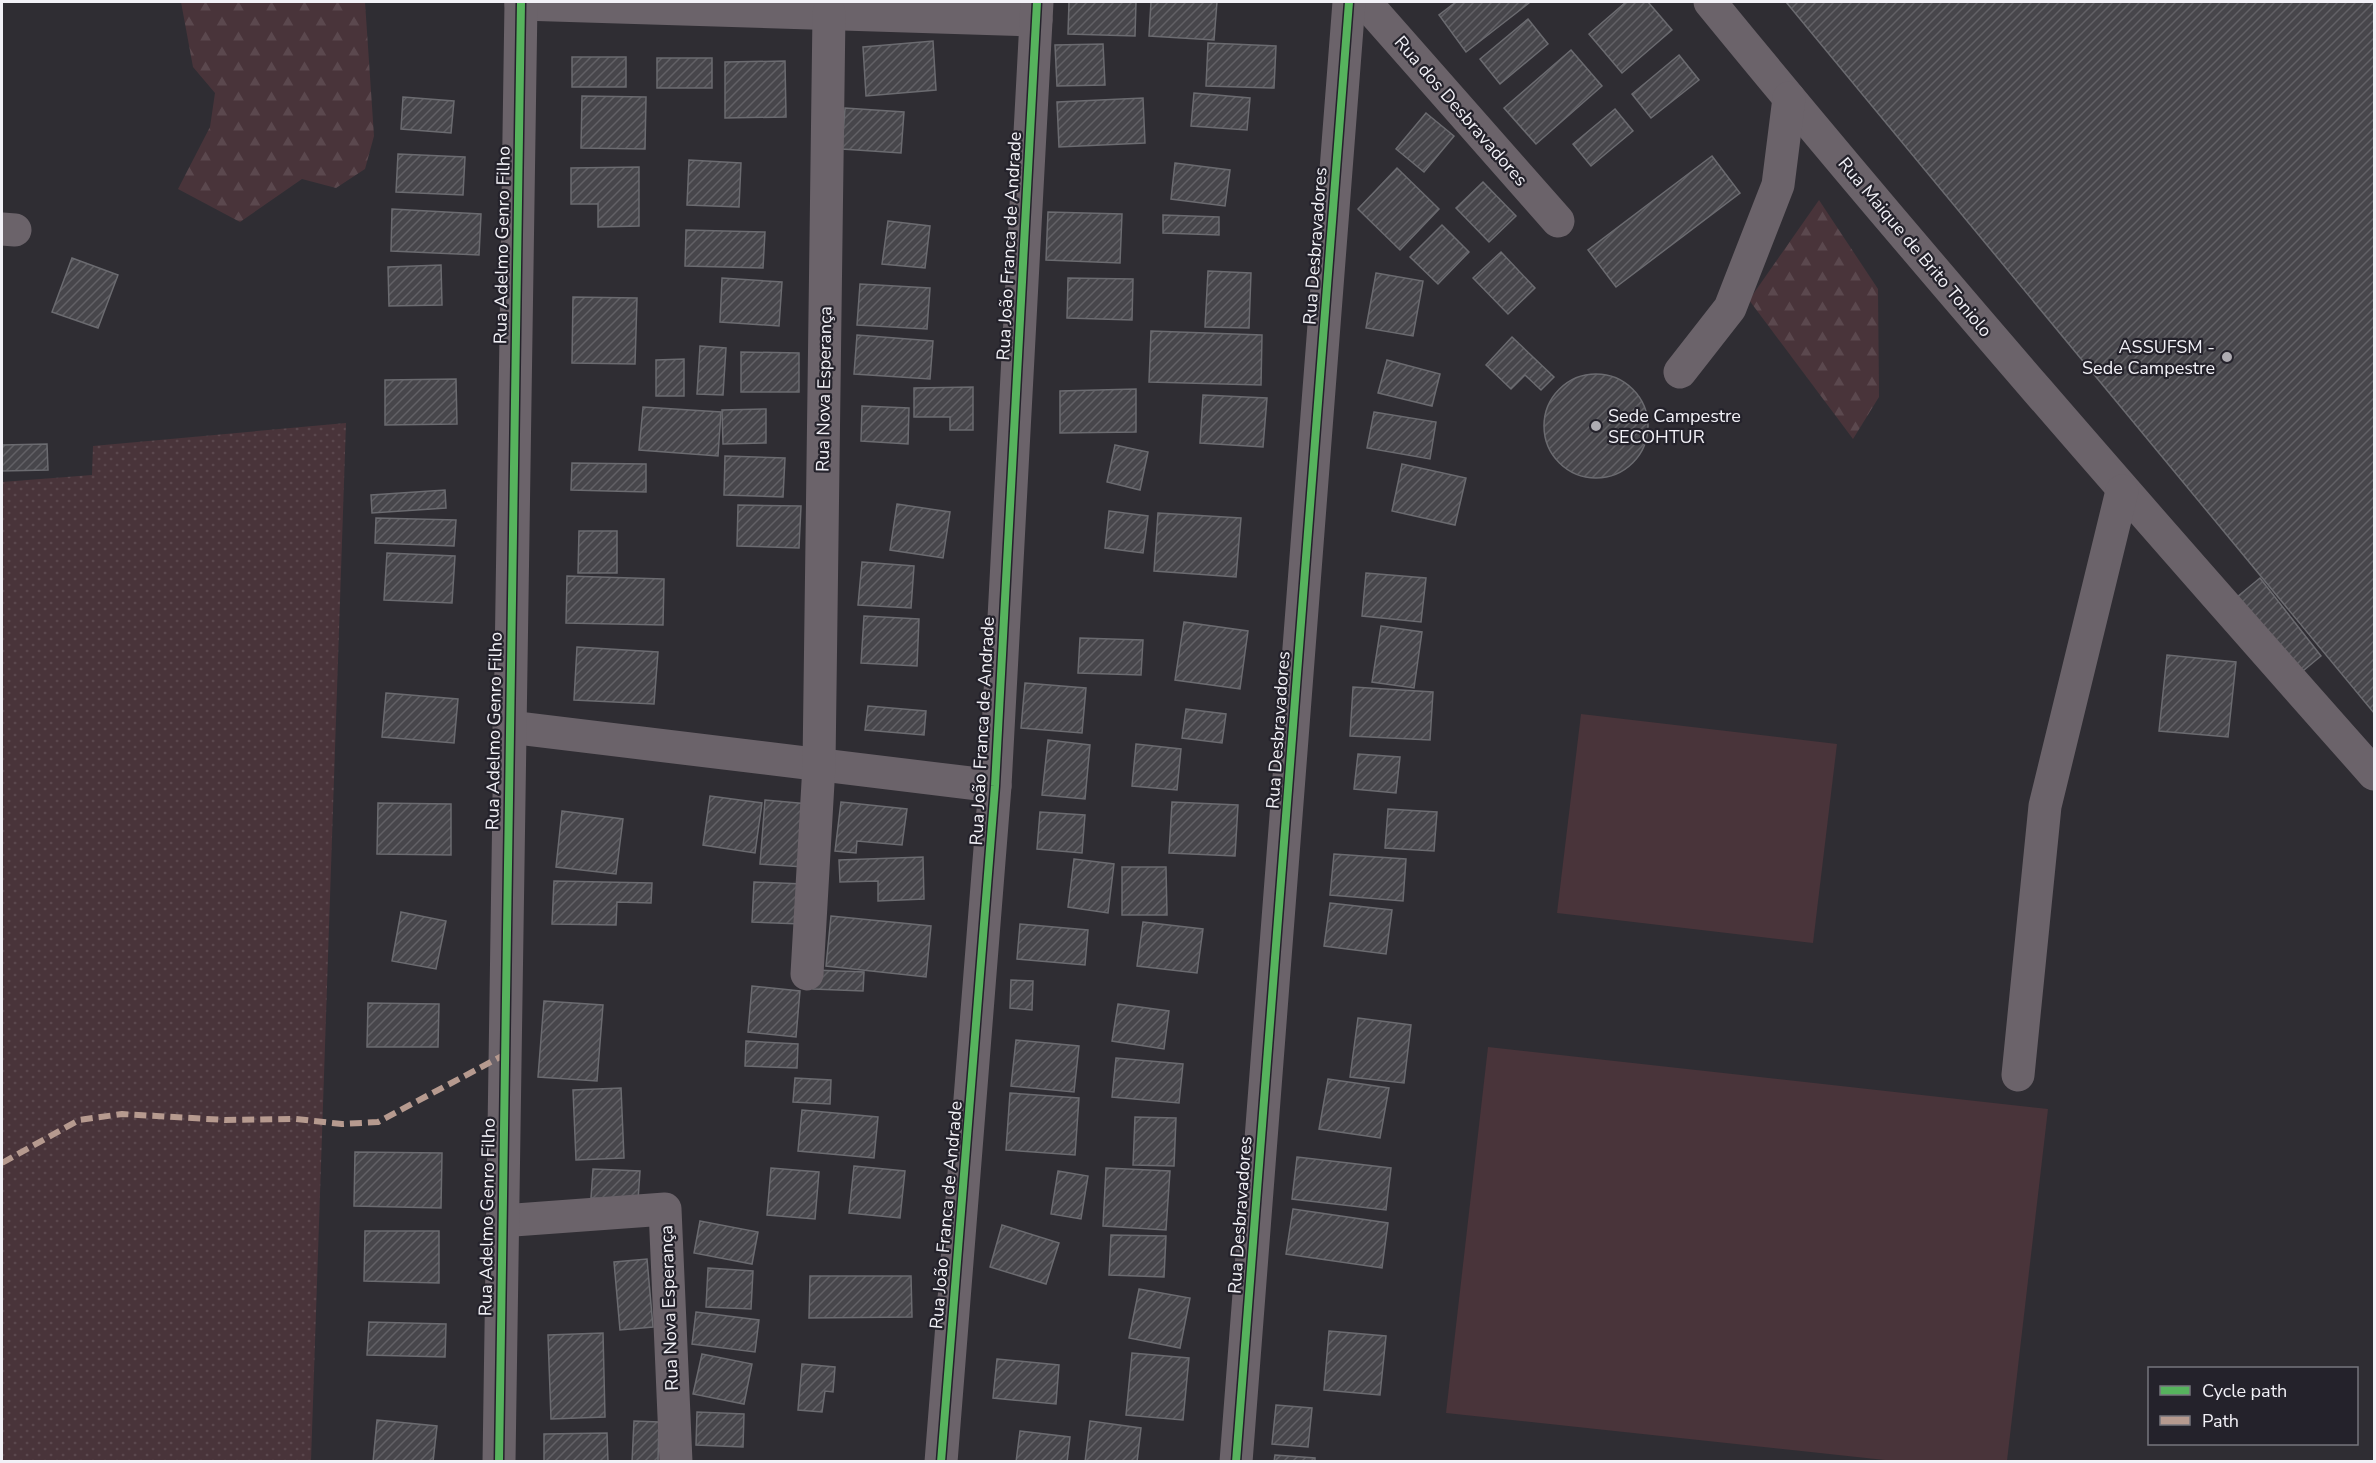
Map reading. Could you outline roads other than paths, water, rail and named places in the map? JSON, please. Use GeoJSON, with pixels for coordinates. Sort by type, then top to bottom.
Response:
{"type":"FeatureCollection","features":[{"type":"Feature","properties":{"kind":"street","name":"Rua Desbravadores"},"geometry":{"type":"LineString","coordinates":[[1236,1461],[1349,2]]}},
{"type":"Feature","properties":{"kind":"street","name":"Rua dos Desbravadores"},"geometry":{"type":"LineString","coordinates":[[1365,2],[1558,221]]}},
{"type":"Feature","properties":{"kind":"street","name":"Rua Maique de Brito Toniolo"},"geometry":{"type":"LineString","coordinates":[[1710,2],[2122,491],[2374,774]]}},
{"type":"Feature","properties":{"kind":"street"},"geometry":{"type":"LineString","coordinates":[[521,3],[829,12],[1036,11]]}},
{"type":"Feature","properties":{"kind":"street","name":"Rua Adelmo Genro Filho"},"geometry":{"type":"LineString","coordinates":[[499,1461],[521,3]]}},
{"type":"Feature","properties":{"kind":"street","name":"Rua João Franca de Andrade"},"geometry":{"type":"LineString","coordinates":[[941,1461],[995,786],[1036,11]]}},
{"type":"Feature","properties":{"kind":"street","name":"Rua Nova Esperança"},"geometry":{"type":"LineString","coordinates":[[807,974],[819,765],[829,12]]}},
{"type":"Feature","properties":{"kind":"street"},"geometry":{"type":"LineString","coordinates":[[1680,372],[1730,308],[1778,185],[1789,98]]}},
{"type":"Feature","properties":{"kind":"street"},"geometry":{"type":"LineString","coordinates":[[2018,1075],[2045,806],[2122,491]]}},
{"type":"Feature","properties":{"kind":"street"},"geometry":{"type":"LineString","coordinates":[[509,728],[995,786]]}},
{"type":"Feature","properties":{"kind":"street","name":"Rua Nova Esperança"},"geometry":{"type":"LineString","coordinates":[[502,1221],[665,1209],[676,1461]]}},
{"type":"Feature","properties":{"kind":"place","name":"ASSUFSM - Sede Campestre"},"geometry":{"type":"Point","coordinates":[2227,357]}},
{"type":"Feature","properties":{"kind":"place","name":"Sede Campestre SECOHTUR"},"geometry":{"type":"Point","coordinates":[1596,426]}}]}
